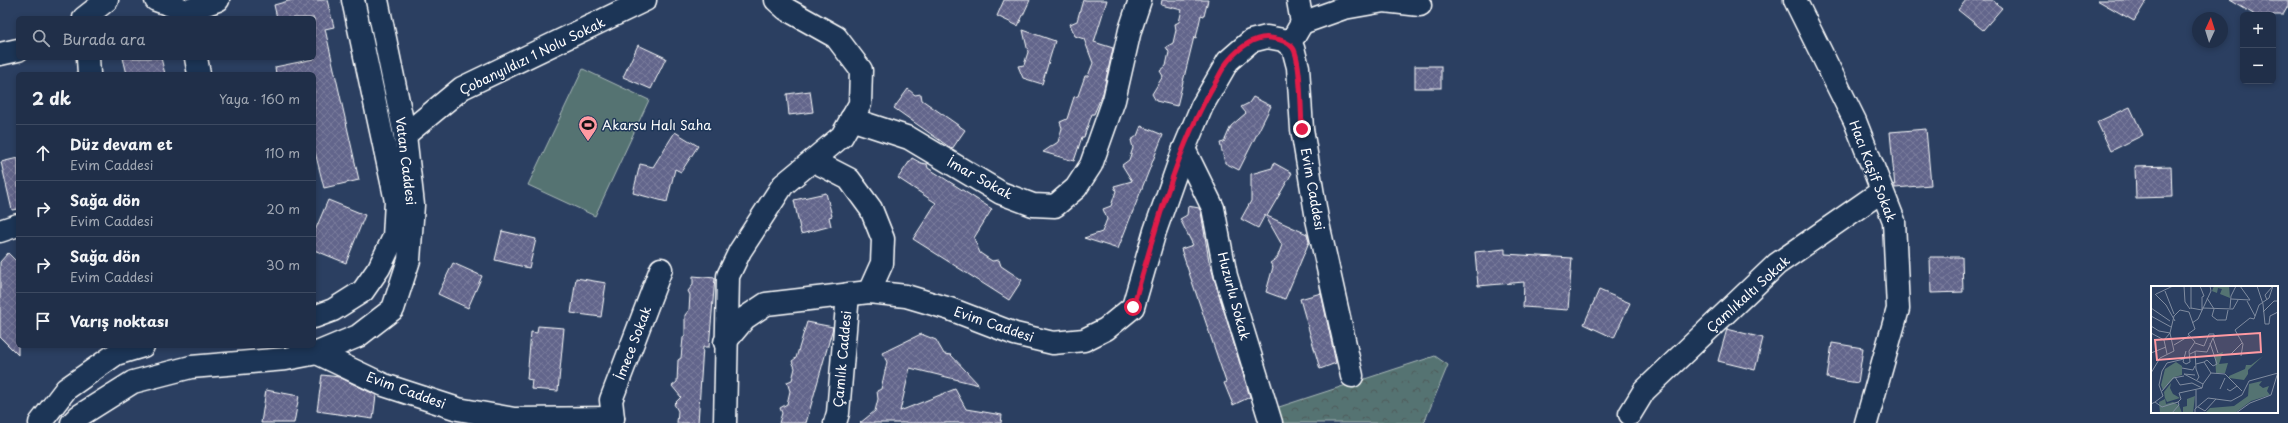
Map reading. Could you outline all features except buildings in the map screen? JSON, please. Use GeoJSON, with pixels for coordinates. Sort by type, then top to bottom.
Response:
{"type":"FeatureCollection","features":[{"type":"Feature","properties":{"kind":"street"},"geometry":{"type":"LineString","coordinates":[[87,16],[107,0]]}},
{"type":"Feature","properties":{"kind":"street"},"geometry":{"type":"LineString","coordinates":[[156,0],[187,14],[218,0]]}},
{"type":"Feature","properties":{"kind":"street","name":"Vatan Caddesi"},"geometry":{"type":"LineString","coordinates":[[316,316],[333,310],[363,291],[379,268],[394,236],[396,201],[353,0]]}},
{"type":"Feature","properties":{"kind":"street","name":"Vatan Caddesi"},"geometry":{"type":"LineString","coordinates":[[72,423],[79,416],[133,382],[191,367],[286,360],[316,353],[358,336],[393,309],[409,260],[413,205],[405,135],[377,0]]}},
{"type":"Feature","properties":{"kind":"street","name":"Çobanyıldızı 1 Nolu Sokak"},"geometry":{"type":"LineString","coordinates":[[405,135],[462,88],[645,0]]}},
{"type":"Feature","properties":{"kind":"street"},"geometry":{"type":"LineString","coordinates":[[725,423],[725,342],[728,276],[740,251],[783,185],[814,161],[842,136],[860,104],[862,70],[836,38],[786,9],[776,0]]}},
{"type":"Feature","properties":{"kind":"street","name":"İmar Sokak"},"geometry":{"type":"LineString","coordinates":[[852,119],[909,138],[1001,193],[1033,205],[1054,206],[1076,188],[1091,165],[1114,100],[1130,30],[1140,0]]}},
{"type":"Feature","properties":{"kind":"street"},"geometry":{"type":"LineString","coordinates":[[1290,45],[1302,23],[1298,0]]}},
{"type":"Feature","properties":{"kind":"street","name":"Hacı Kaşif Sokak"},"geometry":{"type":"LineString","coordinates":[[1795,0],[1855,121],[1894,221],[1898,309],[1866,423]]}},
{"type":"Feature","properties":{"kind":"street"},"geometry":{"type":"LineString","coordinates":[[1302,23],[1344,8],[1384,1],[1420,5]]}},
{"type":"Feature","properties":{"kind":"street","name":"Evim Caddesi"},"geometry":{"type":"LineString","coordinates":[[725,342],[745,318],[766,304],[858,293],[906,296],[985,321],[1015,334],[1053,343],[1084,340],[1106,329],[1133,307],[1155,231],[1184,149],[1202,106],[1228,61],[1251,41],[1267,37],[1284,40],[1290,45],[1293,48],[1298,67],[1302,129],[1317,219],[1352,376]]}},
{"type":"Feature","properties":{"kind":"street"},"geometry":{"type":"LineString","coordinates":[[0,54],[16,50]]}},
{"type":"Feature","properties":{"kind":"street"},"geometry":{"type":"LineString","coordinates":[[88,60],[89,72]]}},
{"type":"Feature","properties":{"kind":"street"},"geometry":{"type":"LineString","coordinates":[[196,60],[199,72]]}},
{"type":"Feature","properties":{"kind":"street","name":"Huzurlu Sokak"},"geometry":{"type":"LineString","coordinates":[[1184,149],[1214,208],[1226,276],[1271,423]]}},
{"type":"Feature","properties":{"kind":"street","name":"Çamlık Caddesi"},"geometry":{"type":"LineString","coordinates":[[814,161],[849,179],[871,209],[883,239],[882,263],[858,293],[838,413],[835,423]]}},
{"type":"Feature","properties":{"kind":"street","name":"Çamlıkaltı Sokak"},"geometry":{"type":"LineString","coordinates":[[1630,414],[1644,391],[1777,264],[1882,191]]}},
{"type":"Feature","properties":{"kind":"street"},"geometry":{"type":"LineString","coordinates":[[0,231],[16,226]]}},
{"type":"Feature","properties":{"kind":"street","name":"İmece Sokak"},"geometry":{"type":"LineString","coordinates":[[611,420],[611,400],[661,269]]}},
{"type":"Feature","properties":{"kind":"street"},"geometry":{"type":"LineString","coordinates":[[40,423],[66,389],[116,354],[136,348]]}},
{"type":"Feature","properties":{"kind":"street","name":"Evim Caddesi"},"geometry":{"type":"LineString","coordinates":[[316,353],[384,386],[458,409],[514,419],[611,420]]}},
{"type":"Feature","properties":{"kind":"green space","name":"Akarsu Halı Saha"},"geometry":{"type":"Polygon","coordinates":[[[583,69],[649,100],[595,216],[528,185],[583,69]]]}},
{"type":"Feature","properties":{"kind":"green space"},"geometry":{"type":"Polygon","coordinates":[[[1435,356],[1448,365],[1424,423],[1279,423],[1276,408],[1435,356]]]}},
{"type":"Feature","properties":{"kind":"place","name":"Akarsu Halı Saha"},"geometry":{"type":"Point","coordinates":[588,142]}},
{"type":"Feature","properties":{"kind":"route"},"geometry":{"type":"LineString","coordinates":[[1133,307],[1155,231],[1184,149],[1202,106],[1228,61],[1251,41],[1267,37],[1284,40],[1293,48],[1298,67],[1302,129]]}}]}
